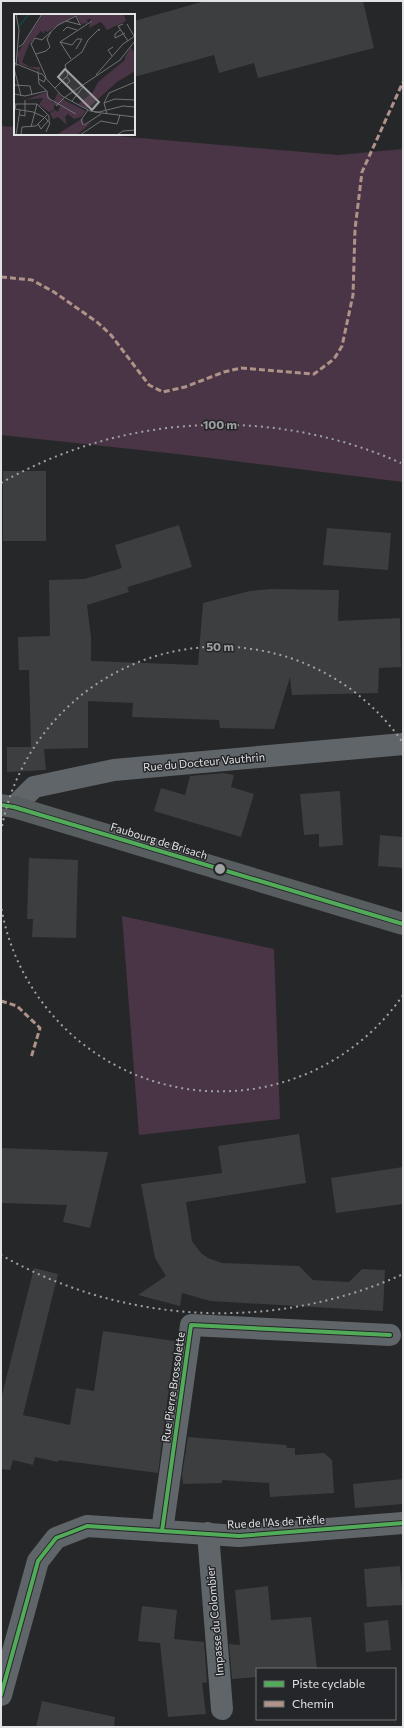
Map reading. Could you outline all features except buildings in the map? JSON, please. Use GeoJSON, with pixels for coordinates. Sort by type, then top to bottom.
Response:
{"type":"FeatureCollection","features":[{"type":"Feature","properties":{"kind":"main road","name":"Faubourg de Brisach"},"geometry":{"type":"LineString","coordinates":[[8,806],[403,924]]}},
{"type":"Feature","properties":{"kind":"street","name":"Rue du Docteur Vauthrin"},"geometry":{"type":"LineString","coordinates":[[8,806],[34,787],[114,770],[403,744]]}},
{"type":"Feature","properties":{"kind":"street","name":"Rue Pierre Brossolette"},"geometry":{"type":"LineString","coordinates":[[162,1530],[191,1325],[390,1335]]}},
{"type":"Feature","properties":{"kind":"street","name":"Rue de l'As de Trèfle"},"geometry":{"type":"LineString","coordinates":[[1,1695],[38,1560],[56,1538],[88,1526],[239,1536],[403,1523]]}},
{"type":"Feature","properties":{"kind":"street","name":"Impasse du Colombier"},"geometry":{"type":"LineString","coordinates":[[208,1533],[222,1709]]}},
{"type":"Feature","properties":{"kind":"shaded area"},"geometry":{"type":"Polygon","coordinates":[[[1,126],[14,127],[14,135],[106,135],[338,155],[403,149],[403,482],[177,454],[1,435],[1,126]]]}},
{"type":"Feature","properties":{"kind":"shaded area"},"geometry":{"type":"Polygon","coordinates":[[[122,916],[274,949],[280,1119],[139,1135],[122,916]]]}},
{"type":"Feature","properties":{"kind":"marked path"},"geometry":{"type":"LineString","coordinates":[[1,277],[32,280],[54,292],[97,322],[111,335],[149,385],[163,392],[185,387],[224,372],[241,368],[314,374],[334,359],[342,346],[353,295],[355,229],[362,172],[403,82]]}},
{"type":"Feature","properties":{"kind":"marked path"},"geometry":{"type":"LineString","coordinates":[[1,1001],[17,1006],[40,1028],[31,1058]]}},
{"type":"Feature","properties":{"kind":"cycle path"},"geometry":{"type":"LineString","coordinates":[[1,805],[14,807],[403,924]]}},
{"type":"Feature","properties":{"kind":"cycle path"},"geometry":{"type":"LineString","coordinates":[[162,1531],[191,1325],[390,1335]]}},
{"type":"Feature","properties":{"kind":"cycle path"},"geometry":{"type":"LineString","coordinates":[[1,1695],[38,1561],[56,1538],[87,1526],[239,1536],[403,1523]]}}]}
